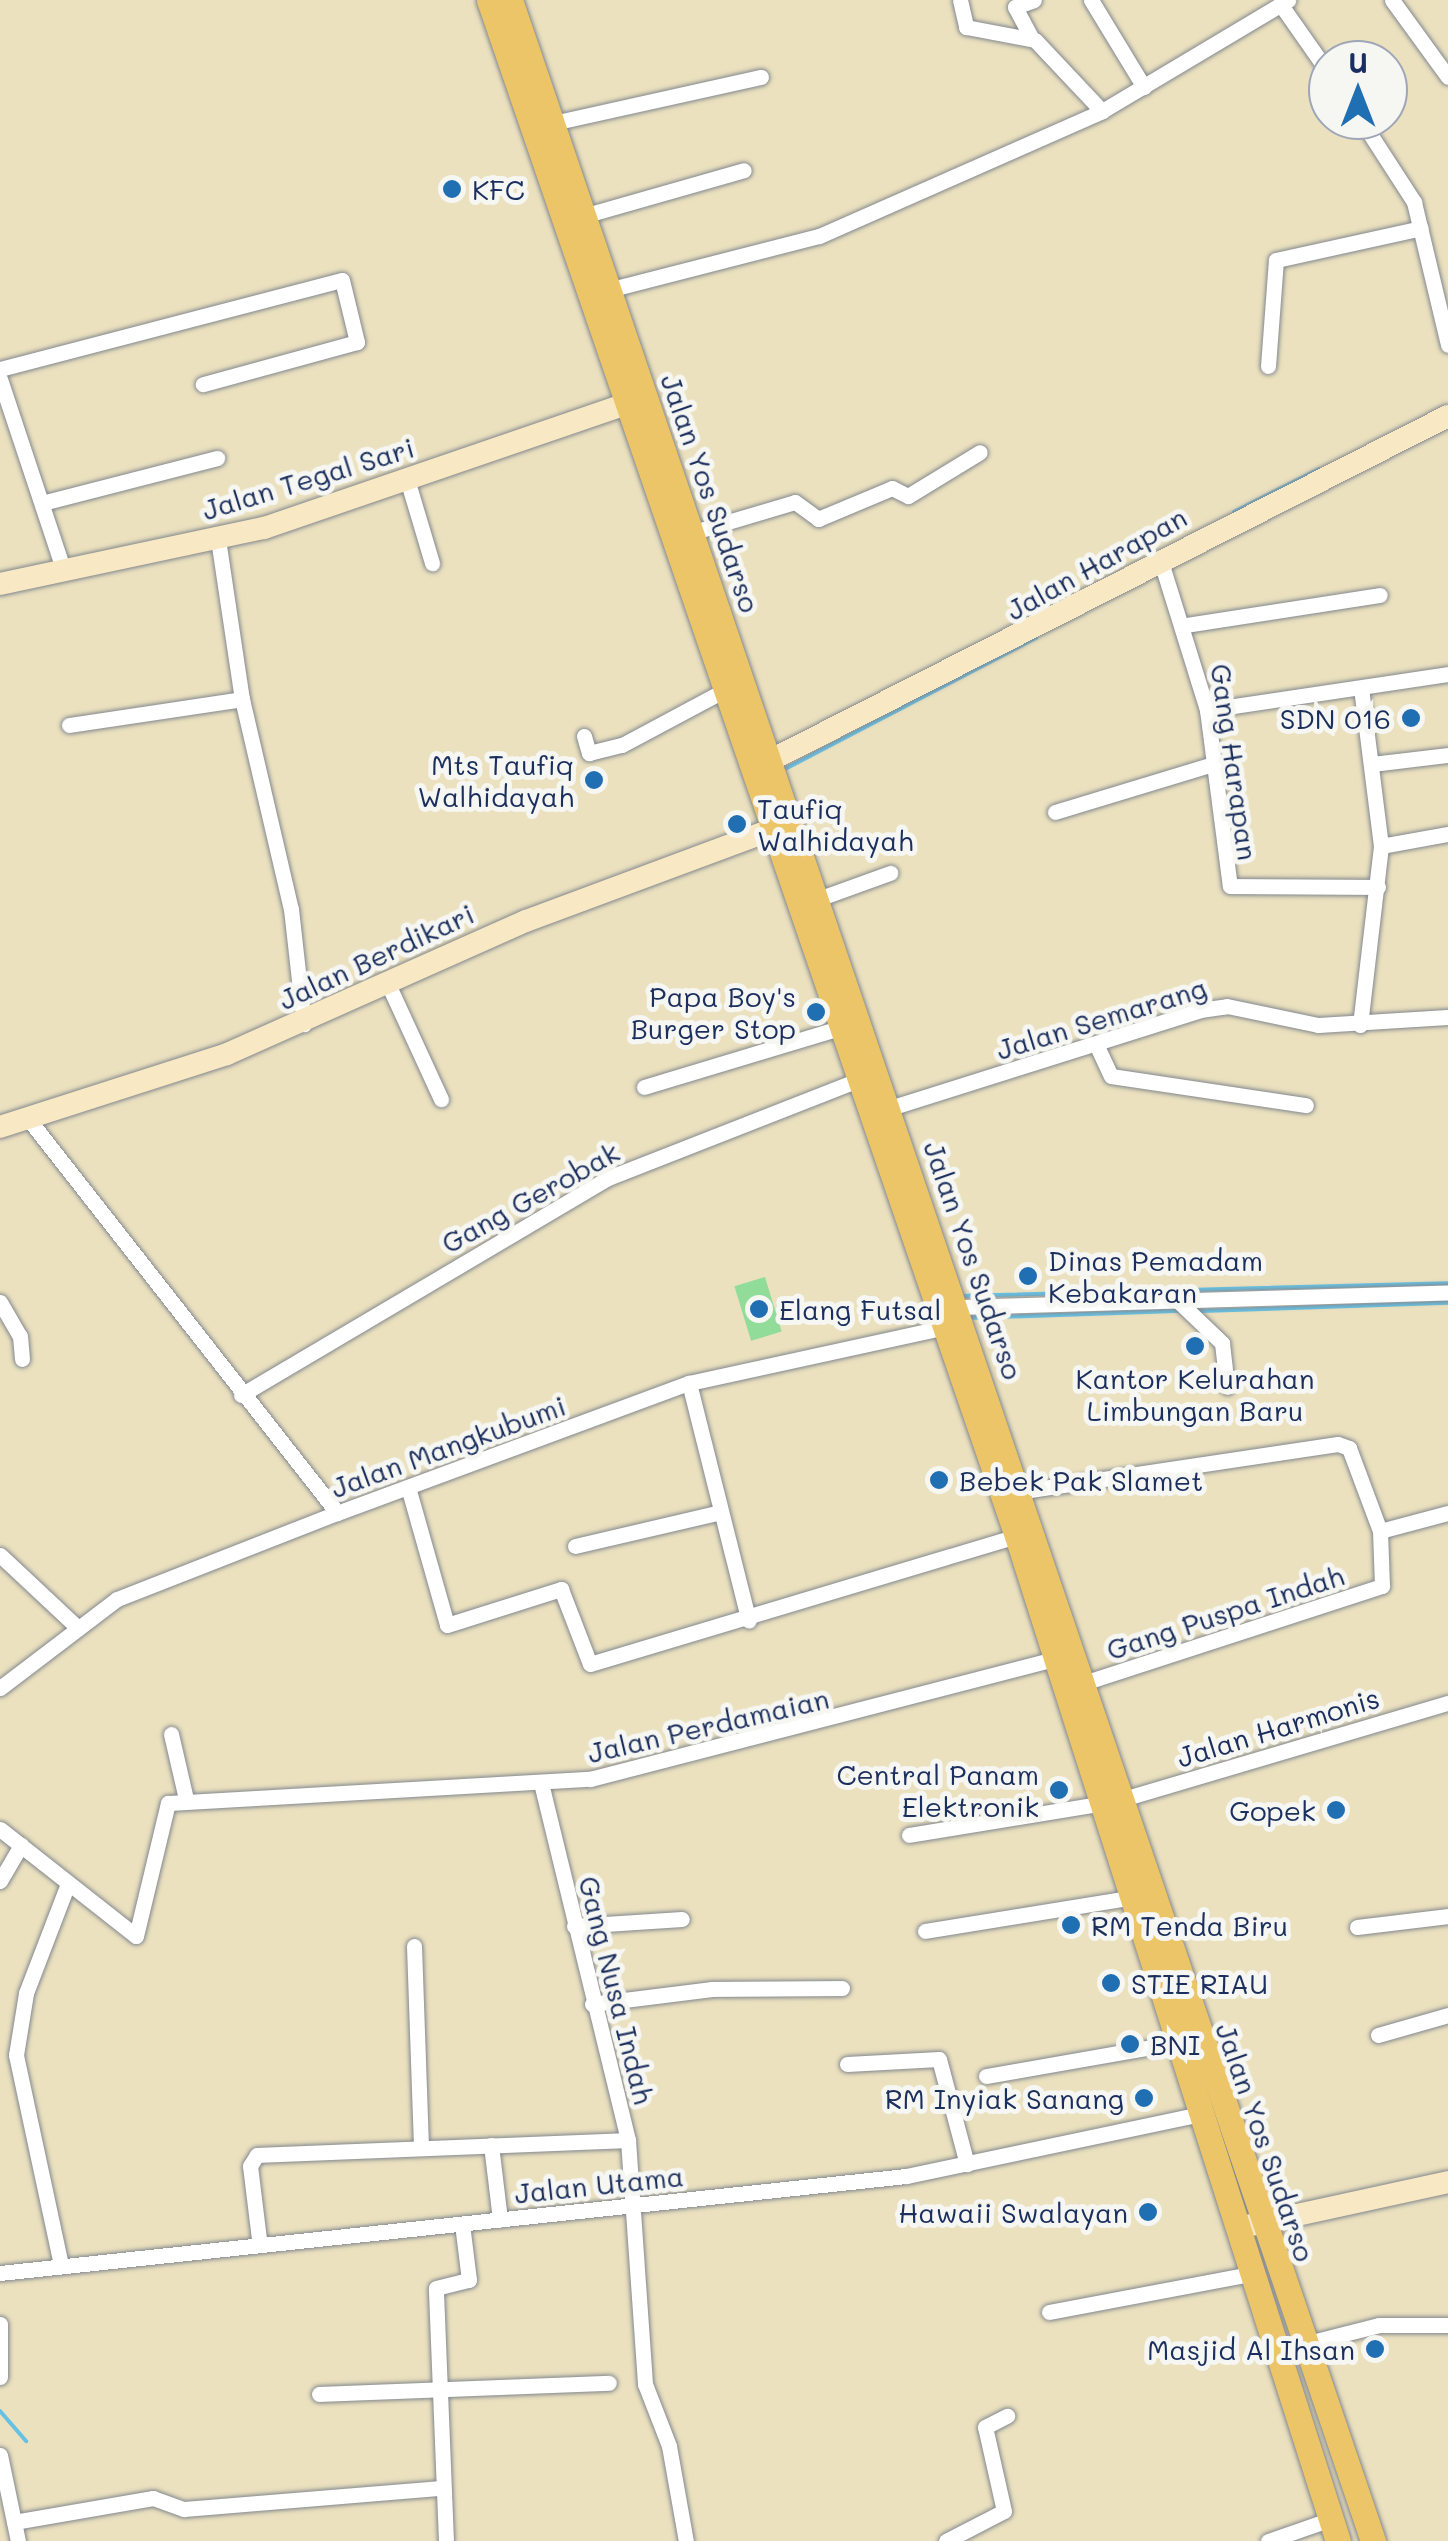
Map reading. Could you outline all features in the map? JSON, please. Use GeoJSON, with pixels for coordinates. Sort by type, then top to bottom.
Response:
{"type":"FeatureCollection","features":[{"type":"Feature","properties":{"kind":"main road","name":"Jalan Yos Sudarso"},"geometry":{"type":"LineString","coordinates":[[489,0],[566,192],[583,216],[694,532],[818,899],[843,1027],[952,1317],[1023,1491],[1111,1802],[1374,2541]]}},
{"type":"Feature","properties":{"kind":"main road","name":"Jalan Yos Sudarso"},"geometry":{"type":"LineString","coordinates":[[510,0],[552,124],[566,192],[626,404],[774,829],[890,1108],[1054,1658],[1083,1699]]}},
{"type":"Feature","properties":{"kind":"main road","name":"Jalan Yos Sudarso"},"geometry":{"type":"LineString","coordinates":[[1111,1802],[1129,1898],[1334,2530]]}},
{"type":"Feature","properties":{"kind":"street"},"geometry":{"type":"LineString","coordinates":[[960,0],[966,27],[1032,37]]}},
{"type":"Feature","properties":{"kind":"street"},"geometry":{"type":"LineString","coordinates":[[1034,0],[1016,7],[1032,37],[1102,111]]}},
{"type":"Feature","properties":{"kind":"street"},"geometry":{"type":"LineString","coordinates":[[1091,0],[1144,86]]}},
{"type":"Feature","properties":{"kind":"street"},"geometry":{"type":"LineString","coordinates":[[1392,0],[1448,77]]}},
{"type":"Feature","properties":{"kind":"street"},"geometry":{"type":"LineString","coordinates":[[608,290],[820,236],[1102,111],[1284,2],[1308,40]]}},
{"type":"Feature","properties":{"kind":"street"},"geometry":{"type":"LineString","coordinates":[[552,124],[761,77]]}},
{"type":"Feature","properties":{"kind":"street"},"geometry":{"type":"LineString","coordinates":[[1375,140],[1400,175],[1421,228],[1447,312],[1448,345]]}},
{"type":"Feature","properties":{"kind":"street"},"geometry":{"type":"LineString","coordinates":[[583,216],[744,170]]}},
{"type":"Feature","properties":{"kind":"street"},"geometry":{"type":"LineString","coordinates":[[1268,366],[1276,260],[1421,228]]}},
{"type":"Feature","properties":{"kind":"street"},"geometry":{"type":"LineString","coordinates":[[0,369],[342,280],[357,342],[204,384]]}},
{"type":"Feature","properties":{"kind":"street"},"geometry":{"type":"LineString","coordinates":[[0,379],[64,572]]}},
{"type":"Feature","properties":{"kind":"street","name":"Jalan Tegal Sari"},"geometry":{"type":"LineString","coordinates":[[0,584],[218,539],[626,404]]}},
{"type":"Feature","properties":{"kind":"street","name":"Jalan Harapan"},"geometry":{"type":"LineString","coordinates":[[771,760],[1448,416]]}},
{"type":"Feature","properties":{"kind":"street"},"geometry":{"type":"LineString","coordinates":[[694,532],[795,502],[818,519],[892,488],[908,496],[980,452]]}},
{"type":"Feature","properties":{"kind":"street"},"geometry":{"type":"LineString","coordinates":[[42,503],[217,458]]}},
{"type":"Feature","properties":{"kind":"street"},"geometry":{"type":"LineString","coordinates":[[407,479],[432,562]]}},
{"type":"Feature","properties":{"kind":"street"},"geometry":{"type":"LineString","coordinates":[[218,539],[242,700],[291,909],[304,1024]]}},
{"type":"Feature","properties":{"kind":"street","name":"Gang Harapan"},"geometry":{"type":"LineString","coordinates":[[1161,564],[1186,625],[1207,710],[1230,886],[1378,887]]}},
{"type":"Feature","properties":{"kind":"street"},"geometry":{"type":"LineString","coordinates":[[1186,625],[1380,595]]}},
{"type":"Feature","properties":{"kind":"street"},"geometry":{"type":"LineString","coordinates":[[1207,710],[1448,674]]}},
{"type":"Feature","properties":{"kind":"street"},"geometry":{"type":"LineString","coordinates":[[1360,1024],[1381,846],[1361,688]]}},
{"type":"Feature","properties":{"kind":"street"},"geometry":{"type":"LineString","coordinates":[[584,736],[589,753],[622,745],[727,689]]}},
{"type":"Feature","properties":{"kind":"street"},"geometry":{"type":"LineString","coordinates":[[68,725],[242,700]]}},
{"type":"Feature","properties":{"kind":"street"},"geometry":{"type":"LineString","coordinates":[[1372,764],[1448,755]]}},
{"type":"Feature","properties":{"kind":"street"},"geometry":{"type":"LineString","coordinates":[[1056,812],[1214,764]]}},
{"type":"Feature","properties":{"kind":"street","name":"Jalan Berdikari"},"geometry":{"type":"LineString","coordinates":[[0,1127],[30,1122],[304,1024],[526,921],[774,829]]}},
{"type":"Feature","properties":{"kind":"street"},"geometry":{"type":"LineString","coordinates":[[1381,846],[1448,834]]}},
{"type":"Feature","properties":{"kind":"street"},"geometry":{"type":"LineString","coordinates":[[818,899],[890,873]]}},
{"type":"Feature","properties":{"kind":"street"},"geometry":{"type":"LineString","coordinates":[[388,984],[441,1099]]}},
{"type":"Feature","properties":{"kind":"street","name":"Jalan Semarang"},"geometry":{"type":"LineString","coordinates":[[890,1108],[1228,1006],[1360,1024],[1448,1018]]}},
{"type":"Feature","properties":{"kind":"street"},"geometry":{"type":"LineString","coordinates":[[644,1087],[843,1027]]}},
{"type":"Feature","properties":{"kind":"street"},"geometry":{"type":"LineString","coordinates":[[1096,1044],[1118,1078],[1306,1105]]}},
{"type":"Feature","properties":{"kind":"street","name":"Gang Gerobak"},"geometry":{"type":"LineString","coordinates":[[240,1395],[608,1178],[861,1079]]}},
{"type":"Feature","properties":{"kind":"street"},"geometry":{"type":"LineString","coordinates":[[30,1122],[240,1395],[337,1513]]}},
{"type":"Feature","properties":{"kind":"street","name":"Jalan Mangkubumi"},"geometry":{"type":"LineString","coordinates":[[0,1688],[117,1599],[689,1383],[952,1317],[1176,1298],[1448,1292]]}},
{"type":"Feature","properties":{"kind":"street"},"geometry":{"type":"LineString","coordinates":[[1176,1298],[1222,1343],[1227,1387]]}},
{"type":"Feature","properties":{"kind":"street"},"geometry":{"type":"LineString","coordinates":[[0,1302],[20,1336],[22,1359]]}},
{"type":"Feature","properties":{"kind":"street"},"geometry":{"type":"LineString","coordinates":[[689,1383],[717,1513],[749,1622]]}},
{"type":"Feature","properties":{"kind":"street","name":"Gang Puspa Indah"},"geometry":{"type":"LineString","coordinates":[[1023,1491],[1338,1444],[1348,1448],[1380,1531],[1386,1576],[1375,1590],[1083,1699]]}},
{"type":"Feature","properties":{"kind":"street"},"geometry":{"type":"LineString","coordinates":[[408,1487],[450,1626],[561,1589],[590,1664],[749,1622],[1018,1536]]}},
{"type":"Feature","properties":{"kind":"street"},"geometry":{"type":"LineString","coordinates":[[574,1546],[717,1513]]}},
{"type":"Feature","properties":{"kind":"street"},"geometry":{"type":"LineString","coordinates":[[1380,1531],[1448,1513]]}},
{"type":"Feature","properties":{"kind":"street"},"geometry":{"type":"LineString","coordinates":[[0,1555],[77,1626]]}},
{"type":"Feature","properties":{"kind":"street","name":"Jalan Perdamaian"},"geometry":{"type":"LineString","coordinates":[[186,1799],[542,1787],[671,1765],[1054,1658]]}},
{"type":"Feature","properties":{"kind":"street","name":"Jalan Harmonis"},"geometry":{"type":"LineString","coordinates":[[910,1834],[1111,1802],[1448,1703]]}},
{"type":"Feature","properties":{"kind":"street"},"geometry":{"type":"LineString","coordinates":[[0,1829],[67,1886],[139,1936],[161,1812],[186,1799],[171,1734]]}},
{"type":"Feature","properties":{"kind":"street","name":"Gang Nusa Indah"},"geometry":{"type":"LineString","coordinates":[[542,1787],[628,2140],[639,2205],[646,2384],[670,2446],[686,2541]]}},
{"type":"Feature","properties":{"kind":"street"},"geometry":{"type":"LineString","coordinates":[[0,1882],[21,1845]]}},
{"type":"Feature","properties":{"kind":"street"},"geometry":{"type":"LineString","coordinates":[[61,2265],[16,2055],[26,1993],[67,1886]]}},
{"type":"Feature","properties":{"kind":"street"},"geometry":{"type":"LineString","coordinates":[[925,1932],[1129,1898]]}},
{"type":"Feature","properties":{"kind":"street"},"geometry":{"type":"LineString","coordinates":[[1357,1927],[1448,1916]]}},
{"type":"Feature","properties":{"kind":"street"},"geometry":{"type":"LineString","coordinates":[[574,1926],[682,1919]]}},
{"type":"Feature","properties":{"kind":"street"},"geometry":{"type":"LineString","coordinates":[[414,1946],[420,2144]]}},
{"type":"Feature","properties":{"kind":"street"},"geometry":{"type":"LineString","coordinates":[[592,2004],[712,1989],[842,1988]]}},
{"type":"Feature","properties":{"kind":"street"},"geometry":{"type":"LineString","coordinates":[[1378,2034],[1448,2016]]}},
{"type":"Feature","properties":{"kind":"street"},"geometry":{"type":"LineString","coordinates":[[986,2076],[1175,2043]]}},
{"type":"Feature","properties":{"kind":"street"},"geometry":{"type":"LineString","coordinates":[[847,2064],[939,2059],[967,2164]]}},
{"type":"Feature","properties":{"kind":"street","name":"Jalan Utama"},"geometry":{"type":"LineString","coordinates":[[0,2273],[259,2239],[500,2220],[967,2164],[1199,2114]]}},
{"type":"Feature","properties":{"kind":"street"},"geometry":{"type":"LineString","coordinates":[[259,2239],[250,2166],[257,2154],[420,2144],[628,2140]]}},
{"type":"Feature","properties":{"kind":"street"},"geometry":{"type":"LineString","coordinates":[[491,2145],[500,2220]]}},
{"type":"Feature","properties":{"kind":"street"},"geometry":{"type":"LineString","coordinates":[[1235,2232],[1260,2221],[1448,2182]]}},
{"type":"Feature","properties":{"kind":"street"},"geometry":{"type":"LineString","coordinates":[[446,2541],[438,2488],[436,2288],[468,2280],[462,2224]]}},
{"type":"Feature","properties":{"kind":"street"},"geometry":{"type":"LineString","coordinates":[[1049,2312],[1251,2274]]}},
{"type":"Feature","properties":{"kind":"street"},"geometry":{"type":"LineString","coordinates":[[0,2324],[0,2378]]}},
{"type":"Feature","properties":{"kind":"street"},"geometry":{"type":"LineString","coordinates":[[1304,2344],[1379,2326],[1448,2325]]}},
{"type":"Feature","properties":{"kind":"street"},"geometry":{"type":"LineString","coordinates":[[320,2394],[609,2383]]}},
{"type":"Feature","properties":{"kind":"street"},"geometry":{"type":"LineString","coordinates":[[946,2541],[1004,2510],[985,2427],[1007,2416]]}},
{"type":"Feature","properties":{"kind":"street"},"geometry":{"type":"LineString","coordinates":[[0,2455],[9,2515],[18,2541]]}},
{"type":"Feature","properties":{"kind":"street"},"geometry":{"type":"LineString","coordinates":[[9,2515],[154,2498],[184,2508],[438,2488]]}},
{"type":"Feature","properties":{"kind":"street"},"geometry":{"type":"LineString","coordinates":[[1268,2541],[1334,2530]]}},
{"type":"Feature","properties":{"kind":"green space","name":"Elang Futsal"},"geometry":{"type":"Polygon","coordinates":[[[765,1277],[782,1332],[751,1341],[734,1286],[765,1277]]]}},
{"type":"Feature","properties":{"kind":"waterway"},"geometry":{"type":"LineString","coordinates":[[1234,512],[1319,469]]}},
{"type":"Feature","properties":{"kind":"waterway"},"geometry":{"type":"LineString","coordinates":[[787,768],[1036,638]]}},
{"type":"Feature","properties":{"kind":"waterway"},"geometry":{"type":"LineString","coordinates":[[958,1296],[1448,1283]]}},
{"type":"Feature","properties":{"kind":"waterway"},"geometry":{"type":"LineString","coordinates":[[1201,1311],[1448,1303]]}},
{"type":"Feature","properties":{"kind":"waterway"},"geometry":{"type":"LineString","coordinates":[[967,1318],[1182,1311]]}},
{"type":"Feature","properties":{"kind":"waterway"},"geometry":{"type":"LineString","coordinates":[[0,2411],[26,2441]]}},
{"type":"Feature","properties":{"kind":"place","name":"KFC"},"geometry":{"type":"Point","coordinates":[452,189]}},
{"type":"Feature","properties":{"kind":"place","name":"SDN 016"},"geometry":{"type":"Point","coordinates":[1411,718]}},
{"type":"Feature","properties":{"kind":"place","name":"Mts Taufiq Walhidayah"},"geometry":{"type":"Point","coordinates":[594,780]}},
{"type":"Feature","properties":{"kind":"place","name":"Taufiq Walhidayah"},"geometry":{"type":"Point","coordinates":[737,824]}},
{"type":"Feature","properties":{"kind":"place","name":"Papa Boy's Burger Stop"},"geometry":{"type":"Point","coordinates":[816,1012]}},
{"type":"Feature","properties":{"kind":"place","name":"Dinas Pemadam Kebakaran"},"geometry":{"type":"Point","coordinates":[1028,1276]}},
{"type":"Feature","properties":{"kind":"place","name":"Elang Futsal"},"geometry":{"type":"Point","coordinates":[759,1309]}},
{"type":"Feature","properties":{"kind":"place","name":"Kantor Kelurahan Limbungan Baru"},"geometry":{"type":"Point","coordinates":[1195,1346]}},
{"type":"Feature","properties":{"kind":"place","name":"Bebek Pak Slamet"},"geometry":{"type":"Point","coordinates":[939,1480]}},
{"type":"Feature","properties":{"kind":"place","name":"Central Panam Elektronik"},"geometry":{"type":"Point","coordinates":[1059,1790]}},
{"type":"Feature","properties":{"kind":"place","name":"Gopek"},"geometry":{"type":"Point","coordinates":[1336,1810]}},
{"type":"Feature","properties":{"kind":"place","name":"RM Tenda Biru"},"geometry":{"type":"Point","coordinates":[1071,1925]}},
{"type":"Feature","properties":{"kind":"place","name":"STIE RIAU"},"geometry":{"type":"Point","coordinates":[1111,1983]}},
{"type":"Feature","properties":{"kind":"place","name":"BNI"},"geometry":{"type":"Point","coordinates":[1130,2044]}},
{"type":"Feature","properties":{"kind":"place","name":"RM Inyiak Sanang"},"geometry":{"type":"Point","coordinates":[1144,2098]}},
{"type":"Feature","properties":{"kind":"place","name":"Hawaii Swalayan"},"geometry":{"type":"Point","coordinates":[1148,2212]}},
{"type":"Feature","properties":{"kind":"place","name":"Masjid Al Ihsan"},"geometry":{"type":"Point","coordinates":[1375,2349]}}]}
